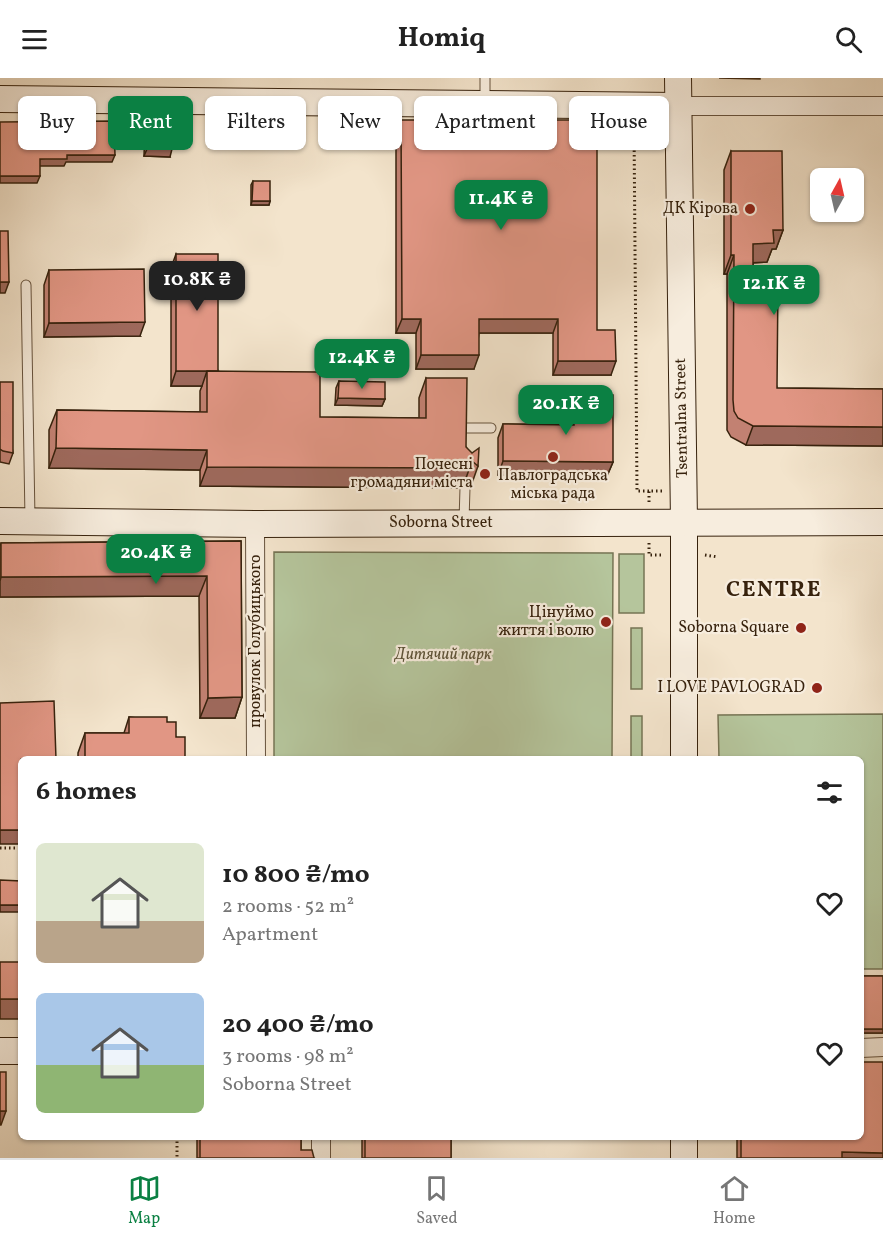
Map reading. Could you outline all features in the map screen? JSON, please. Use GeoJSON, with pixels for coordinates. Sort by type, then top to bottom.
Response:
{"type":"FeatureCollection","features":[{"type":"Feature","properties":{"kind":"street","name":"Tsentralna Street"},"geometry":{"type":"LineString","coordinates":[[678,78],[684,522],[684,756]]}},
{"type":"Feature","properties":{"kind":"street"},"geometry":{"type":"LineString","coordinates":[[0,99],[414,103]]}},
{"type":"Feature","properties":{"kind":"street"},"geometry":{"type":"LineString","coordinates":[[557,105],[883,106]]}},
{"type":"Feature","properties":{"kind":"street","name":"Soborna Street"},"geometry":{"type":"LineString","coordinates":[[0,521],[255,524],[883,522]]}},
{"type":"Feature","properties":{"kind":"street","name":"провулок Голубицького"},"geometry":{"type":"LineString","coordinates":[[255,524],[256,756]]}},
{"type":"Feature","properties":{"kind":"street"},"geometry":{"type":"LineString","coordinates":[[864,1048],[883,1047]]}},
{"type":"Feature","properties":{"kind":"street"},"geometry":{"type":"LineString","coordinates":[[0,1051],[18,1051]]}},
{"type":"Feature","properties":{"kind":"street"},"geometry":{"type":"LineString","coordinates":[[321,1140],[321,1158]]}},
{"type":"Feature","properties":{"kind":"street"},"geometry":{"type":"LineString","coordinates":[[684,1140],[684,1158]]}},
{"type":"Feature","properties":{"kind":"lane"},"geometry":{"type":"LineString","coordinates":[[485,78],[485,96]]}},
{"type":"Feature","properties":{"kind":"lane"},"geometry":{"type":"LineString","coordinates":[[26,285],[30,521]]}},
{"type":"Feature","properties":{"kind":"lane"},"geometry":{"type":"LineString","coordinates":[[466,416],[466,432],[491,428]]}},
{"type":"Feature","properties":{"kind":"lane"},"geometry":{"type":"LineString","coordinates":[[464,523],[465,488]]}},
{"type":"Feature","properties":{"kind":"path"},"geometry":{"type":"LineString","coordinates":[[634,150],[637,491],[667,491]]}},
{"type":"Feature","properties":{"kind":"path"},"geometry":{"type":"LineString","coordinates":[[649,491],[649,504]]}},
{"type":"Feature","properties":{"kind":"path"},"geometry":{"type":"LineString","coordinates":[[650,540],[650,555],[666,555]]}},
{"type":"Feature","properties":{"kind":"path"},"geometry":{"type":"LineString","coordinates":[[704,555],[718,557]]}},
{"type":"Feature","properties":{"kind":"path"},"geometry":{"type":"LineString","coordinates":[[0,848],[18,848]]}},
{"type":"Feature","properties":{"kind":"path"},"geometry":{"type":"LineString","coordinates":[[177,1140],[177,1158]]}},
{"type":"Feature","properties":{"kind":"green space","name":"Дитячий парк"},"geometry":{"type":"Polygon","coordinates":[[[274,552],[613,553],[612,756],[274,756],[274,552]]]}},
{"type":"Feature","properties":{"kind":"green space"},"geometry":{"type":"Polygon","coordinates":[[[619,554],[644,554],[644,613],[619,613],[619,554]]]}},
{"type":"Feature","properties":{"kind":"green space"},"geometry":{"type":"Polygon","coordinates":[[[631,628],[642,628],[642,689],[631,689],[631,628]]]}},
{"type":"Feature","properties":{"kind":"green space"},"geometry":{"type":"Polygon","coordinates":[[[883,714],[883,969],[864,969],[864,756],[719,756],[718,715],[883,714]]]}},
{"type":"Feature","properties":{"kind":"green space"},"geometry":{"type":"Polygon","coordinates":[[[631,716],[642,716],[642,756],[631,756],[631,716]]]}},
{"type":"Feature","properties":{"kind":"building"},"geometry":{"type":"Polygon","coordinates":[[[402,120],[414,120],[414,150],[557,150],[557,120],[569,120],[569,150],[597,150],[597,330],[615,330],[616,361],[558,361],[558,319],[479,319],[479,355],[421,355],[421,319],[402,319],[402,120]]]}},
{"type":"Feature","properties":{"kind":"building"},"geometry":{"type":"Polygon","coordinates":[[[96,121],[108,121],[108,150],[115,150],[115,155],[67,155],[67,159],[40,159],[40,176],[0,176],[0,122],[18,122],[18,150],[96,150],[96,121]]]}},
{"type":"Feature","properties":{"kind":"building"},"geometry":{"type":"Polygon","coordinates":[[[731,151],[782,151],[783,230],[773,230],[774,243],[753,244],[753,281],[778,281],[777,388],[883,389],[883,427],[753,426],[738,418],[734,411],[731,151]]]}},
{"type":"Feature","properties":{"kind":"building"},"geometry":{"type":"Polygon","coordinates":[[[253,181],[270,181],[270,201],[252,201],[253,181]]]}},
{"type":"Feature","properties":{"kind":"building"},"geometry":{"type":"Polygon","coordinates":[[[0,231],[8,231],[9,282],[0,282],[0,231]]]}},
{"type":"Feature","properties":{"kind":"building"},"geometry":{"type":"Polygon","coordinates":[[[176,254],[218,254],[218,371],[176,371],[176,254]]]}},
{"type":"Feature","properties":{"kind":"building"},"geometry":{"type":"Polygon","coordinates":[[[144,269],[145,322],[49,323],[49,270],[144,269]]]}},
{"type":"Feature","properties":{"kind":"building"},"geometry":{"type":"Polygon","coordinates":[[[207,371],[320,372],[320,417],[426,418],[426,378],[467,378],[466,447],[472,453],[479,448],[478,466],[472,461],[466,468],[207,467],[207,450],[56,448],[57,410],[207,412],[207,371]]]}},
{"type":"Feature","properties":{"kind":"building"},"geometry":{"type":"Polygon","coordinates":[[[339,381],[385,382],[385,399],[338,398],[339,381]]]}},
{"type":"Feature","properties":{"kind":"building"},"geometry":{"type":"Polygon","coordinates":[[[0,382],[13,382],[13,453],[0,449],[0,382]]]}},
{"type":"Feature","properties":{"kind":"building","name":"Павлоградська міська рада"},"geometry":{"type":"Polygon","coordinates":[[[574,395],[613,395],[613,462],[503,461],[503,424],[574,425],[574,395]]]}},
{"type":"Feature","properties":{"kind":"building"},"geometry":{"type":"Polygon","coordinates":[[[241,541],[242,697],[208,698],[207,576],[1,577],[1,543],[241,541]]]}},
{"type":"Feature","properties":{"kind":"building"},"geometry":{"type":"Polygon","coordinates":[[[54,701],[56,756],[18,756],[18,830],[0,830],[0,703],[54,701]]]}},
{"type":"Feature","properties":{"kind":"building"},"geometry":{"type":"Polygon","coordinates":[[[129,717],[167,717],[167,722],[176,722],[176,737],[185,737],[185,756],[85,756],[85,733],[129,733],[129,717]]]}},
{"type":"Feature","properties":{"kind":"building"},"geometry":{"type":"Polygon","coordinates":[[[0,880],[18,881],[18,905],[0,905],[0,880]]]}},
{"type":"Feature","properties":{"kind":"building"},"geometry":{"type":"Polygon","coordinates":[[[0,962],[18,962],[18,999],[0,999],[0,962]]]}},
{"type":"Feature","properties":{"kind":"building"},"geometry":{"type":"Polygon","coordinates":[[[864,976],[883,976],[883,1029],[864,1029],[864,976]]]}},
{"type":"Feature","properties":{"kind":"building"},"geometry":{"type":"Polygon","coordinates":[[[864,1062],[883,1062],[883,1153],[842,1152],[842,1158],[741,1158],[741,1140],[864,1140],[864,1062]]]}},
{"type":"Feature","properties":{"kind":"building"},"geometry":{"type":"Polygon","coordinates":[[[0,1072],[6,1072],[6,1111],[0,1111],[0,1072]]]}},
{"type":"Feature","properties":{"kind":"building"},"geometry":{"type":"Polygon","coordinates":[[[200,1140],[301,1140],[301,1150],[312,1150],[314,1158],[200,1158],[200,1140]]]}},
{"type":"Feature","properties":{"kind":"building"},"geometry":{"type":"Polygon","coordinates":[[[365,1140],[451,1140],[451,1158],[365,1158],[365,1140]]]}},
{"type":"Feature","properties":{"kind":"place","name":"ДК Кірова"},"geometry":{"type":"Point","coordinates":[750,209]}},
{"type":"Feature","properties":{"kind":"place","name":"Павлоградська міська рада"},"geometry":{"type":"Point","coordinates":[553,457]}},
{"type":"Feature","properties":{"kind":"place","name":"Почесні громадяни міста"},"geometry":{"type":"Point","coordinates":[485,474]}},
{"type":"Feature","properties":{"kind":"place","name":"Цінуймо життя і волю"},"geometry":{"type":"Point","coordinates":[606,622]}},
{"type":"Feature","properties":{"kind":"place","name":"Soborna Square"},"geometry":{"type":"Point","coordinates":[801,628]}},
{"type":"Feature","properties":{"kind":"place","name":"I LOVE PAVLOGRAD"},"geometry":{"type":"Point","coordinates":[817,688]}},
{"type":"Feature","properties":{"kind":"district","name":"CENTRE"},"geometry":{"type":"Point","coordinates":[774,590]}}]}
